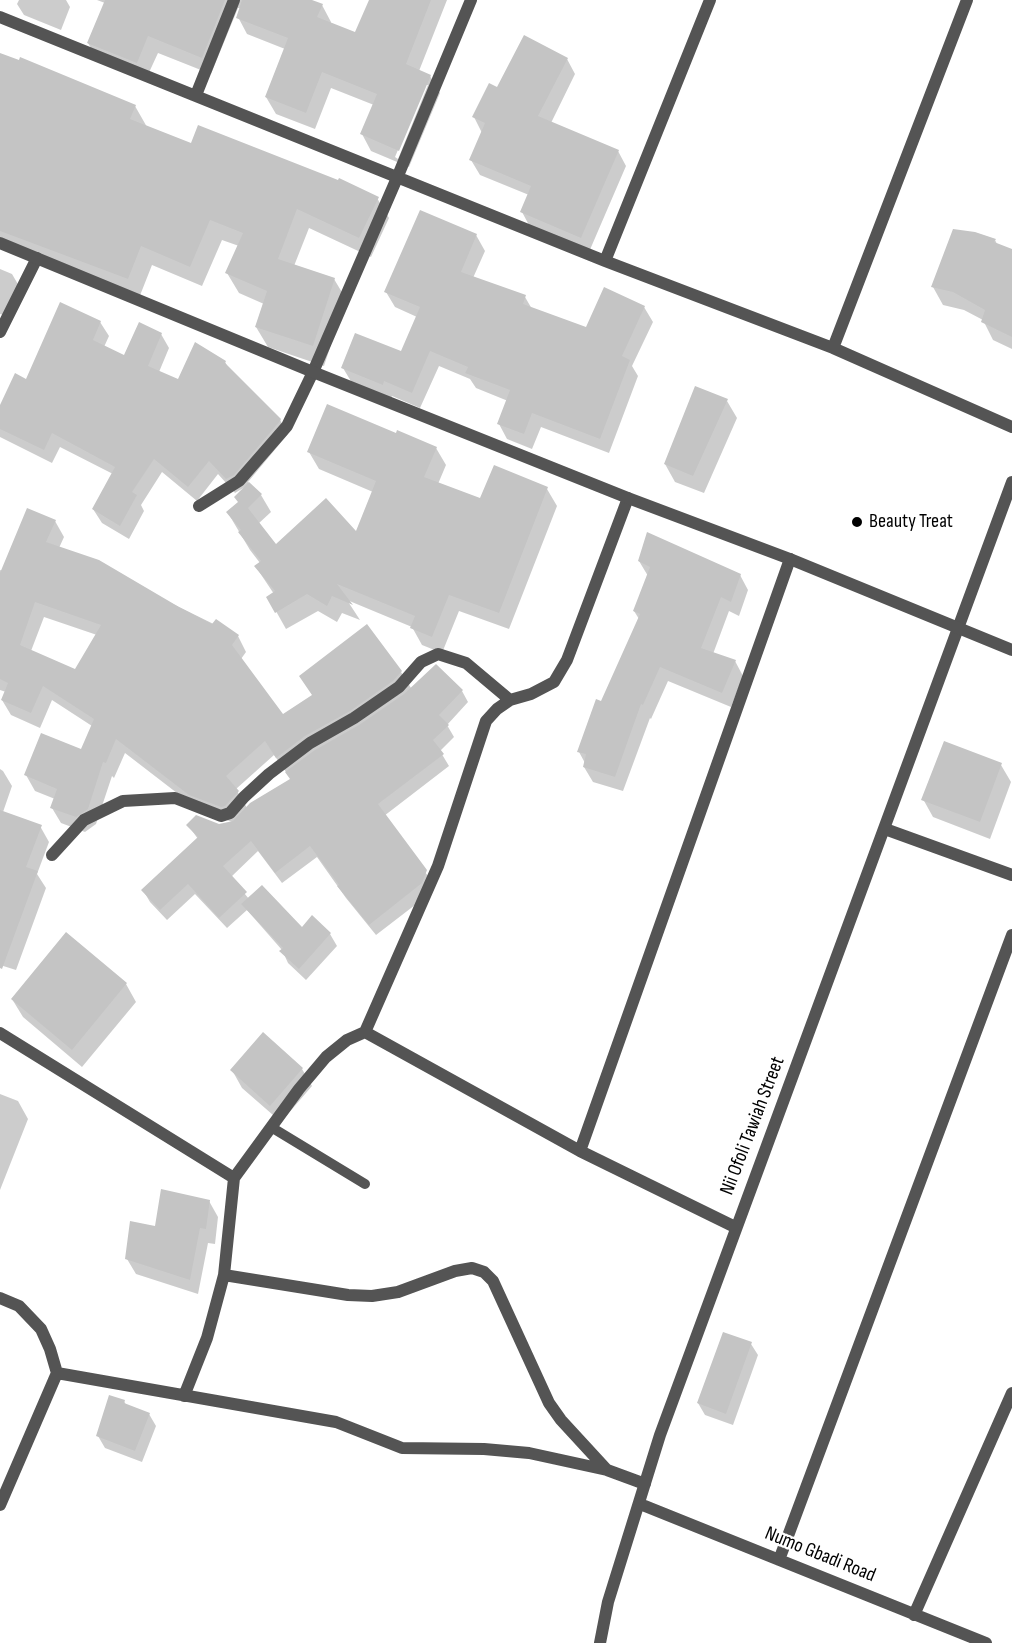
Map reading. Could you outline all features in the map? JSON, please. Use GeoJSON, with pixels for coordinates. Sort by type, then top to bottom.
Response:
{"type":"FeatureCollection","features":[{"type":"Feature","properties":{"kind":"street"},"geometry":{"type":"LineString","coordinates":[[196,95],[234,0]]}},
{"type":"Feature","properties":{"kind":"street"},"geometry":{"type":"LineString","coordinates":[[199,506],[238,481],[287,426],[314,372],[471,0]]}},
{"type":"Feature","properties":{"kind":"street"},"geometry":{"type":"LineString","coordinates":[[605,261],[710,0]]}},
{"type":"Feature","properties":{"kind":"street"},"geometry":{"type":"LineString","coordinates":[[833,348],[967,0]]}},
{"type":"Feature","properties":{"kind":"street"},"geometry":{"type":"LineString","coordinates":[[0,17],[605,261],[833,348],[1012,428]]}},
{"type":"Feature","properties":{"kind":"street"},"geometry":{"type":"LineString","coordinates":[[0,243],[314,372],[628,498],[790,559],[1012,650]]}},
{"type":"Feature","properties":{"kind":"street"},"geometry":{"type":"LineString","coordinates":[[0,332],[38,258]]}},
{"type":"Feature","properties":{"kind":"street","name":"Nii Ofoli Tawiah Street"},"geometry":{"type":"LineString","coordinates":[[600,1643],[608,1602],[660,1435],[1012,482]]}},
{"type":"Feature","properties":{"kind":"street"},"geometry":{"type":"LineString","coordinates":[[184,1396],[207,1338],[224,1275],[234,1178],[326,1057],[346,1040],[364,1032],[438,866],[486,721],[510,700],[531,694],[554,682],[567,660],[628,498]]}},
{"type":"Feature","properties":{"kind":"street"},"geometry":{"type":"LineString","coordinates":[[580,1151],[790,559]]}},
{"type":"Feature","properties":{"kind":"street"},"geometry":{"type":"LineString","coordinates":[[52,855],[84,820],[123,801],[175,798],[221,816],[230,813],[244,797],[293,755],[399,687],[421,662],[438,654],[466,663],[510,700]]}},
{"type":"Feature","properties":{"kind":"street"},"geometry":{"type":"LineString","coordinates":[[885,829],[1012,875]]}},
{"type":"Feature","properties":{"kind":"street"},"geometry":{"type":"LineString","coordinates":[[779,1560],[1012,935]]}},
{"type":"Feature","properties":{"kind":"street"},"geometry":{"type":"LineString","coordinates":[[364,1032],[580,1151],[735,1227]]}},
{"type":"Feature","properties":{"kind":"street"},"geometry":{"type":"LineString","coordinates":[[0,1033],[234,1178]]}},
{"type":"Feature","properties":{"kind":"street"},"geometry":{"type":"LineString","coordinates":[[224,1275],[348,1295],[372,1296],[398,1292],[455,1271],[472,1268],[484,1272],[493,1281],[549,1403],[561,1420],[607,1470]]}},
{"type":"Feature","properties":{"kind":"street"},"geometry":{"type":"LineString","coordinates":[[0,1298],[19,1306],[41,1329],[57,1373],[0,1505]]}},
{"type":"Feature","properties":{"kind":"street"},"geometry":{"type":"LineString","coordinates":[[57,1373],[336,1422],[402,1448],[484,1449],[529,1453],[607,1470],[645,1484]]}},
{"type":"Feature","properties":{"kind":"street"},"geometry":{"type":"LineString","coordinates":[[914,1615],[1009,1408],[1012,1393]]}},
{"type":"Feature","properties":{"kind":"street","name":"Numo Gbadi Road"},"geometry":{"type":"LineString","coordinates":[[640,1504],[986,1643]]}},
{"type":"Feature","properties":{"kind":"lane"},"geometry":{"type":"LineString","coordinates":[[271,1127],[365,1184]]}},
{"type":"Feature","properties":{"kind":"building"},"geometry":{"type":"Polygon","coordinates":[[[105,0],[225,0],[202,58],[148,36],[137,63],[87,43],[105,0]]]}},
{"type":"Feature","properties":{"kind":"building"},"geometry":{"type":"Polygon","coordinates":[[[242,0],[312,0],[323,4],[317,17],[355,32],[369,0],[431,0],[406,64],[431,75],[399,151],[360,134],[377,94],[322,72],[306,113],[265,97],[288,38],[236,18],[242,0]]]}},
{"type":"Feature","properties":{"kind":"building"},"geometry":{"type":"Polygon","coordinates":[[[524,35],[568,58],[538,116],[619,150],[581,238],[520,212],[531,186],[469,160],[485,123],[472,117],[489,83],[497,87],[524,35]]]}},
{"type":"Feature","properties":{"kind":"building"},"geometry":{"type":"Polygon","coordinates":[[[0,53],[19,60],[20,57],[136,105],[130,119],[191,143],[198,125],[338,180],[339,178],[379,197],[359,238],[297,209],[278,259],[335,278],[313,346],[255,327],[267,291],[225,273],[243,233],[210,220],[190,267],[141,246],[128,279],[0,231],[0,53]]]}},
{"type":"Feature","properties":{"kind":"building"},"geometry":{"type":"Polygon","coordinates":[[[420,210],[477,234],[461,272],[526,295],[523,304],[586,327],[604,287],[645,306],[622,356],[630,360],[600,439],[532,413],[524,434],[497,424],[510,390],[465,373],[468,367],[430,351],[412,393],[384,381],[383,385],[341,368],[355,333],[401,351],[420,307],[384,292],[420,210]]]}},
{"type":"Feature","properties":{"kind":"building"},"geometry":{"type":"Polygon","coordinates":[[[953,229],[975,232],[996,239],[994,242],[1012,249],[1012,337],[981,322],[985,310],[953,292],[931,287],[953,229]]]}},
{"type":"Feature","properties":{"kind":"building"},"geometry":{"type":"Polygon","coordinates":[[[60,302],[101,321],[93,340],[124,355],[139,322],[162,333],[148,366],[178,379],[195,342],[226,361],[225,363],[281,419],[280,421],[234,475],[226,479],[209,461],[188,487],[154,459],[132,492],[137,495],[120,526],[92,509],[115,467],[52,433],[44,450],[0,429],[0,405],[15,373],[26,379],[60,302]]]}},
{"type":"Feature","properties":{"kind":"building"},"geometry":{"type":"Polygon","coordinates":[[[695,386],[728,399],[693,476],[664,464],[695,386]]]}},
{"type":"Feature","properties":{"kind":"building"},"geometry":{"type":"Polygon","coordinates":[[[327,404],[396,433],[397,430],[437,447],[424,477],[480,498],[494,465],[548,487],[499,613],[449,595],[432,637],[410,628],[415,616],[337,584],[353,605],[332,596],[327,606],[307,594],[275,613],[266,597],[275,591],[254,566],[261,561],[238,532],[241,530],[226,512],[238,502],[234,497],[249,482],[262,494],[248,508],[276,544],[326,498],[356,531],[376,481],[307,452],[327,404]]]}},
{"type":"Feature","properties":{"kind":"building"},"geometry":{"type":"Polygon","coordinates":[[[27,508],[56,520],[46,542],[99,560],[179,607],[212,624],[216,619],[239,635],[232,645],[283,714],[312,695],[299,676],[367,624],[402,671],[393,681],[350,711],[305,736],[276,758],[265,741],[226,776],[239,791],[225,806],[221,807],[189,795],[116,739],[106,763],[103,762],[88,809],[76,817],[50,808],[57,789],[24,775],[41,733],[81,749],[94,719],[43,686],[31,713],[1,700],[8,683],[0,679],[0,573],[27,508]],[[35,602],[20,645],[75,669],[101,625],[35,602]]]}},
{"type":"Feature","properties":{"kind":"building"},"geometry":{"type":"Polygon","coordinates":[[[647,532],[741,574],[731,602],[721,597],[701,648],[736,660],[722,693],[660,667],[643,705],[641,704],[615,777],[583,767],[586,754],[577,752],[596,699],[601,701],[640,614],[633,611],[650,567],[638,561],[647,532]]]}},
{"type":"Feature","properties":{"kind":"building"},"geometry":{"type":"Polygon","coordinates":[[[436,664],[463,690],[439,715],[449,725],[433,740],[444,754],[378,804],[427,870],[422,883],[369,925],[337,886],[339,885],[310,846],[275,873],[251,841],[223,866],[247,892],[219,918],[188,884],[160,910],[141,890],[198,837],[186,825],[196,815],[219,824],[233,821],[250,803],[290,779],[285,772],[315,750],[359,725],[404,694],[436,664]]]}},
{"type":"Feature","properties":{"kind":"building"},"geometry":{"type":"Polygon","coordinates":[[[944,741],[1002,763],[980,822],[921,800],[944,741]]]}},
{"type":"Feature","properties":{"kind":"building"},"geometry":{"type":"Polygon","coordinates":[[[0,810],[42,825],[26,867],[38,871],[2,969],[0,968],[0,810]]]}},
{"type":"Feature","properties":{"kind":"building"},"geometry":{"type":"Polygon","coordinates":[[[262,885],[302,927],[312,915],[331,933],[299,969],[279,951],[283,948],[241,904],[262,885]]]}},
{"type":"Feature","properties":{"kind":"building"},"geometry":{"type":"Polygon","coordinates":[[[66,932],[127,983],[72,1050],[11,999],[66,932]]]}},
{"type":"Feature","properties":{"kind":"building"},"geometry":{"type":"Polygon","coordinates":[[[263,1032],[303,1068],[270,1106],[230,1070],[263,1032]]]}},
{"type":"Feature","properties":{"kind":"building"},"geometry":{"type":"Polygon","coordinates":[[[161,1189],[210,1200],[206,1229],[200,1228],[190,1280],[125,1259],[130,1221],[155,1226],[161,1189]]]}},
{"type":"Feature","properties":{"kind":"building"},"geometry":{"type":"Polygon","coordinates":[[[723,1332],[752,1342],[726,1414],[697,1403],[723,1332]]]}},
{"type":"Feature","properties":{"kind":"building"},"geometry":{"type":"Polygon","coordinates":[[[109,1395],[125,1400],[124,1403],[150,1413],[135,1451],[96,1436],[109,1395]]]}},
{"type":"Feature","properties":{"kind":"place","name":"Beauty Treat"},"geometry":{"type":"Point","coordinates":[857,522]}}]}
